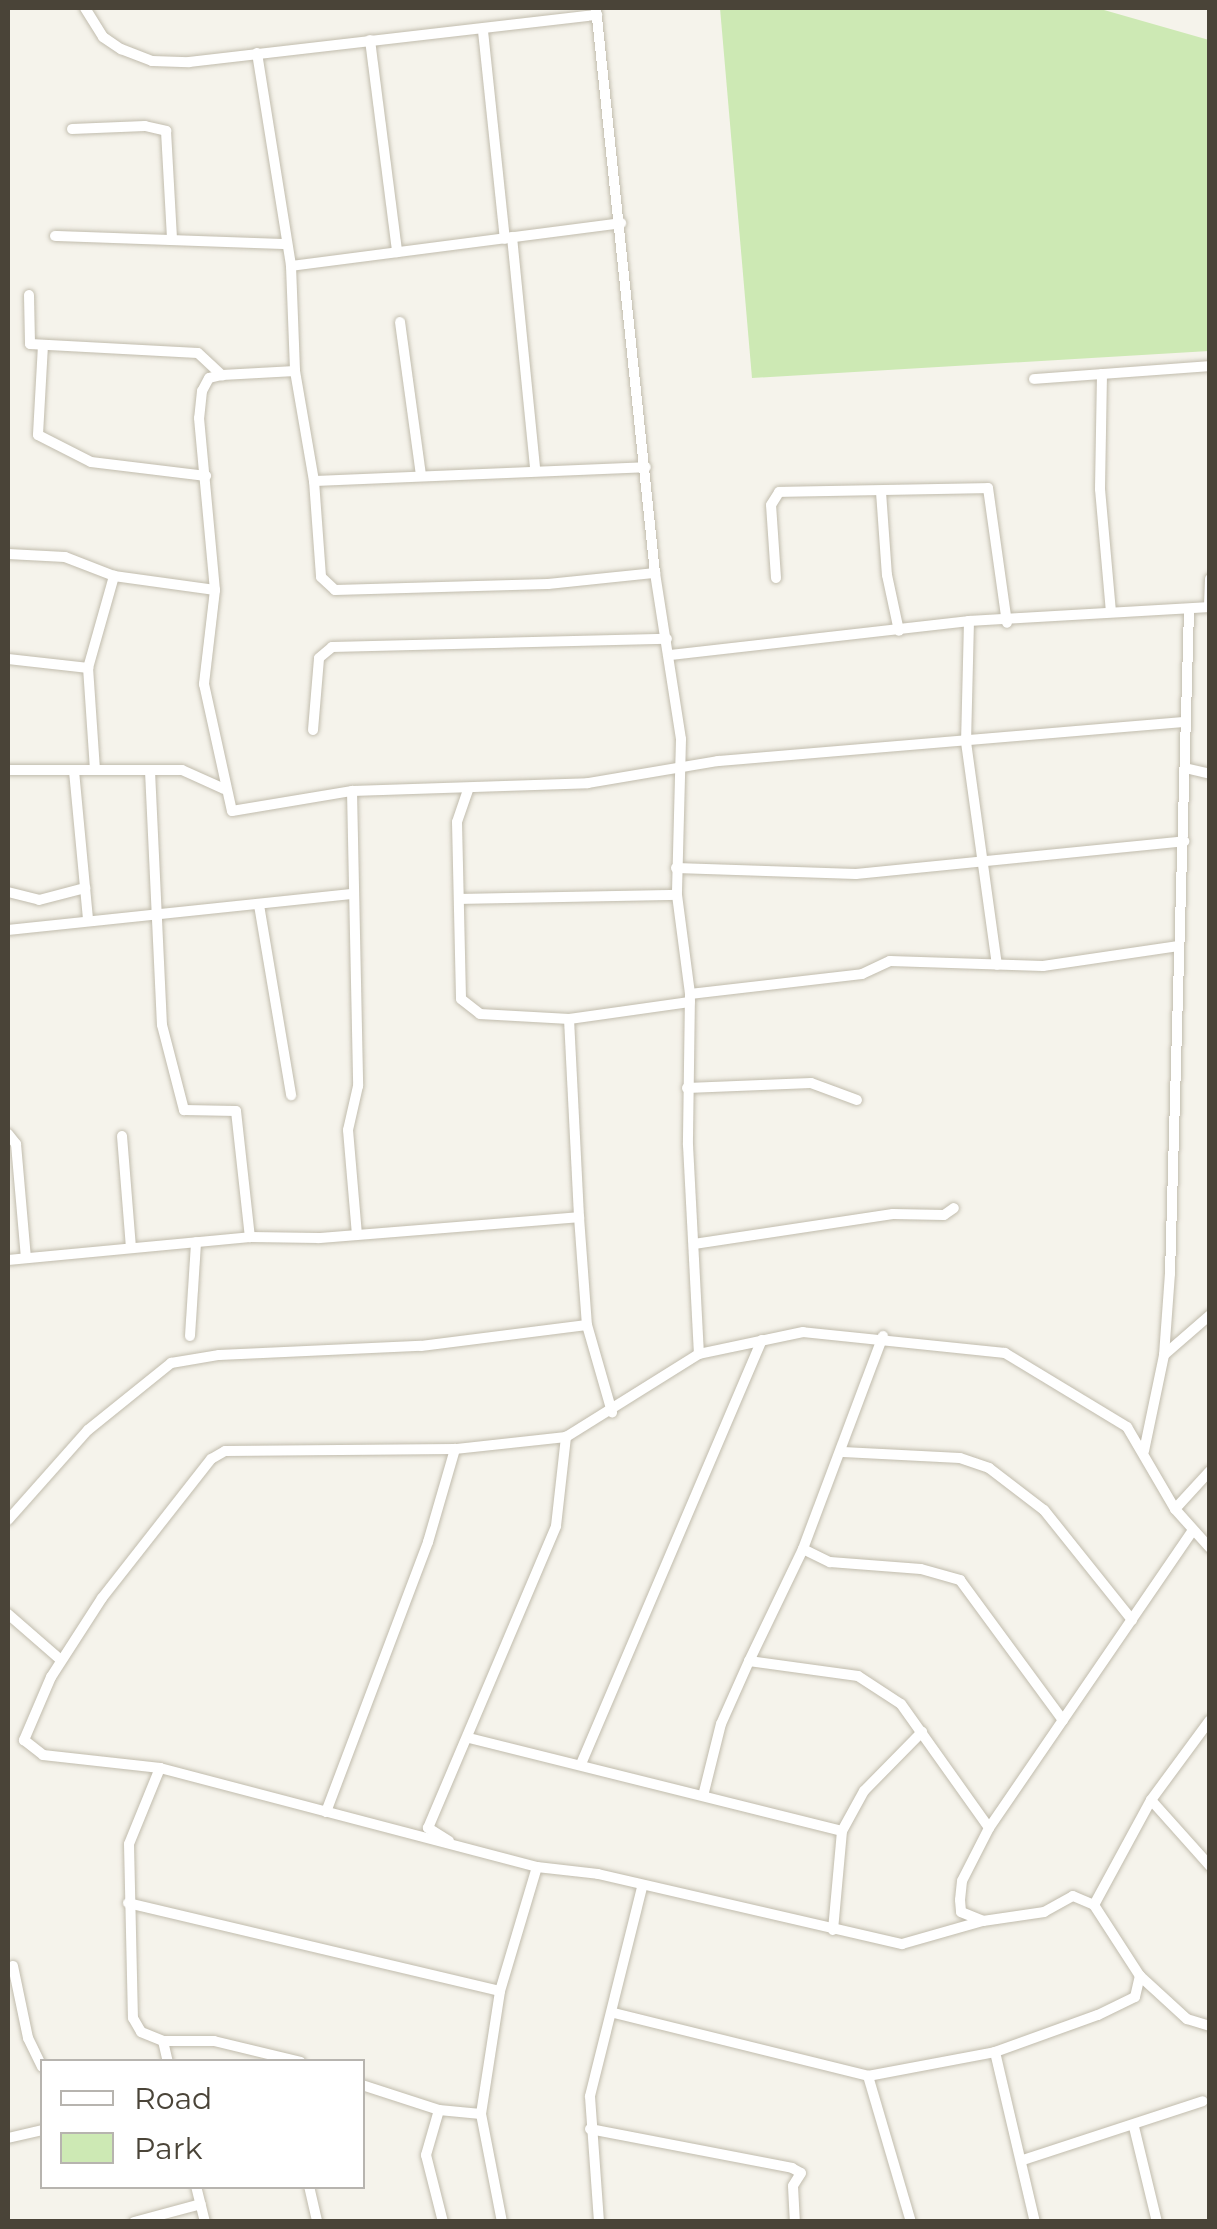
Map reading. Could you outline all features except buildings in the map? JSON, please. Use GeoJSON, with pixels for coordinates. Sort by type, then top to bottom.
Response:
{"type":"FeatureCollection","features":[{"type":"Feature","properties":{"kind":"street"},"geometry":{"type":"LineString","coordinates":[[85,8],[103,36],[152,61],[483,31],[597,11],[655,573],[671,654],[682,765],[676,868],[690,998],[687,1088],[698,1354]]}},
{"type":"Feature","properties":{"kind":"street"},"geometry":{"type":"LineString","coordinates":[[483,31],[536,469]]}},
{"type":"Feature","properties":{"kind":"street"},"geometry":{"type":"LineString","coordinates":[[370,40],[397,252]]}},
{"type":"Feature","properties":{"kind":"street"},"geometry":{"type":"LineString","coordinates":[[257,53],[291,266],[295,372],[314,481],[321,577],[335,590],[548,584],[655,573]]}},
{"type":"Feature","properties":{"kind":"street"},"geometry":{"type":"LineString","coordinates":[[72,129],[158,126],[166,131],[172,239]]}},
{"type":"Feature","properties":{"kind":"street"},"geometry":{"type":"LineString","coordinates":[[291,266],[621,223]]}},
{"type":"Feature","properties":{"kind":"street"},"geometry":{"type":"LineString","coordinates":[[56,236],[285,244]]}},
{"type":"Feature","properties":{"kind":"street"},"geometry":{"type":"LineString","coordinates":[[29,296],[25,338],[43,345],[198,353],[222,375]]}},
{"type":"Feature","properties":{"kind":"street"},"geometry":{"type":"LineString","coordinates":[[400,322],[421,476]]}},
{"type":"Feature","properties":{"kind":"street"},"geometry":{"type":"LineString","coordinates":[[43,345],[38,435],[91,462],[206,476]]}},
{"type":"Feature","properties":{"kind":"street"},"geometry":{"type":"LineString","coordinates":[[1034,379],[1210,366]]}},
{"type":"Feature","properties":{"kind":"street"},"geometry":{"type":"LineString","coordinates":[[295,372],[222,375],[209,378],[202,392],[215,590],[204,684],[224,789],[232,810],[246,813],[352,791],[468,790],[588,782],[682,765],[1184,722]]}},
{"type":"Feature","properties":{"kind":"street"},"geometry":{"type":"LineString","coordinates":[[1102,374],[1100,489],[1111,612]]}},
{"type":"Feature","properties":{"kind":"street"},"geometry":{"type":"LineString","coordinates":[[314,481],[646,467]]}},
{"type":"Feature","properties":{"kind":"street"},"geometry":{"type":"LineString","coordinates":[[776,578],[771,504],[779,492],[988,488],[1007,623]]}},
{"type":"Feature","properties":{"kind":"street"},"geometry":{"type":"LineString","coordinates":[[881,492],[887,575],[899,632]]}},
{"type":"Feature","properties":{"kind":"street"},"geometry":{"type":"LineString","coordinates":[[8,554],[65,557],[114,576],[215,590]]}},
{"type":"Feature","properties":{"kind":"street"},"geometry":{"type":"LineString","coordinates":[[94,770],[88,668],[114,576]]}},
{"type":"Feature","properties":{"kind":"street"},"geometry":{"type":"LineString","coordinates":[[671,654],[899,632],[969,621],[1007,623],[1111,612],[1209,608],[1210,579]]}},
{"type":"Feature","properties":{"kind":"street"},"geometry":{"type":"LineString","coordinates":[[1144,1451],[1164,1355],[1189,609]]}},
{"type":"Feature","properties":{"kind":"street"},"geometry":{"type":"LineString","coordinates":[[969,621],[966,742],[997,965]]}},
{"type":"Feature","properties":{"kind":"street"},"geometry":{"type":"LineString","coordinates":[[313,730],[318,658],[332,646],[668,640]]}},
{"type":"Feature","properties":{"kind":"street"},"geometry":{"type":"LineString","coordinates":[[8,660],[88,668]]}},
{"type":"Feature","properties":{"kind":"street"},"geometry":{"type":"LineString","coordinates":[[1185,768],[1210,774]]}},
{"type":"Feature","properties":{"kind":"street"},"geometry":{"type":"LineString","coordinates":[[8,770],[182,770],[224,789]]}},
{"type":"Feature","properties":{"kind":"street"},"geometry":{"type":"LineString","coordinates":[[74,771],[88,920]]}},
{"type":"Feature","properties":{"kind":"street"},"geometry":{"type":"LineString","coordinates":[[150,771],[162,1024],[184,1110],[236,1111],[250,1236]]}},
{"type":"Feature","properties":{"kind":"street"},"geometry":{"type":"LineString","coordinates":[[468,790],[458,822],[462,899],[459,978],[466,1008],[569,1019],[862,974],[890,961],[1043,966],[1179,946]]}},
{"type":"Feature","properties":{"kind":"street"},"geometry":{"type":"LineString","coordinates":[[352,791],[351,894],[358,1086],[348,1130],[357,1234]]}},
{"type":"Feature","properties":{"kind":"street"},"geometry":{"type":"LineString","coordinates":[[676,868],[856,874],[1184,841]]}},
{"type":"Feature","properties":{"kind":"street"},"geometry":{"type":"LineString","coordinates":[[8,892],[39,900],[85,888]]}},
{"type":"Feature","properties":{"kind":"street"},"geometry":{"type":"LineString","coordinates":[[8,930],[351,894]]}},
{"type":"Feature","properties":{"kind":"street"},"geometry":{"type":"LineString","coordinates":[[462,899],[677,896]]}},
{"type":"Feature","properties":{"kind":"street"},"geometry":{"type":"LineString","coordinates":[[258,904],[291,1094]]}},
{"type":"Feature","properties":{"kind":"street"},"geometry":{"type":"LineString","coordinates":[[569,1019],[587,1324],[612,1412]]}},
{"type":"Feature","properties":{"kind":"street"},"geometry":{"type":"LineString","coordinates":[[687,1088],[811,1084],[856,1100]]}},
{"type":"Feature","properties":{"kind":"street"},"geometry":{"type":"LineString","coordinates":[[8,1134],[16,1144],[26,1258]]}},
{"type":"Feature","properties":{"kind":"street"},"geometry":{"type":"LineString","coordinates":[[122,1136],[130,1186],[123,1212],[132,1248]]}},
{"type":"Feature","properties":{"kind":"street"},"geometry":{"type":"LineString","coordinates":[[694,1244],[892,1214],[944,1216],[954,1208]]}},
{"type":"Feature","properties":{"kind":"street"},"geometry":{"type":"LineString","coordinates":[[8,1260],[250,1236],[357,1234],[579,1217]]}},
{"type":"Feature","properties":{"kind":"street"},"geometry":{"type":"LineString","coordinates":[[190,1336],[196,1242]]}},
{"type":"Feature","properties":{"kind":"street"},"geometry":{"type":"LineString","coordinates":[[1164,1355],[1210,1315]]}},
{"type":"Feature","properties":{"kind":"street"},"geometry":{"type":"LineString","coordinates":[[8,1520],[88,1430],[171,1363],[219,1354],[421,1346],[587,1324]]}},
{"type":"Feature","properties":{"kind":"street"},"geometry":{"type":"LineString","coordinates":[[1210,1548],[1176,1509],[1127,1427],[1099,1406],[1005,1353],[836,1331],[762,1340],[698,1354],[612,1412],[566,1437],[455,1450],[225,1451],[211,1459],[60,1660],[24,1740],[43,1755],[160,1768],[537,1867],[598,1874],[642,1888],[902,1944],[983,1921],[1044,1912],[1073,1896],[1094,1905],[1140,1976],[1186,2018],[1210,2026]]}},
{"type":"Feature","properties":{"kind":"street"},"geometry":{"type":"LineString","coordinates":[[704,1792],[721,1724],[803,1549],[843,1452],[883,1336]]}},
{"type":"Feature","properties":{"kind":"street"},"geometry":{"type":"LineString","coordinates":[[581,1764],[762,1340]]}},
{"type":"Feature","properties":{"kind":"street"},"geometry":{"type":"LineString","coordinates":[[450,1842],[428,1828],[470,1738],[556,1526],[566,1437]]}},
{"type":"Feature","properties":{"kind":"street"},"geometry":{"type":"LineString","coordinates":[[326,1812],[428,1542],[455,1450]]}},
{"type":"Feature","properties":{"kind":"street"},"geometry":{"type":"LineString","coordinates":[[843,1452],[960,1458],[989,1468],[1044,1510],[1132,1620]]}},
{"type":"Feature","properties":{"kind":"street"},"geometry":{"type":"LineString","coordinates":[[1176,1509],[1210,1471]]}},
{"type":"Feature","properties":{"kind":"street"},"geometry":{"type":"LineString","coordinates":[[983,1921],[961,1912],[960,1900],[962,1881],[989,1828],[1193,1530]]}},
{"type":"Feature","properties":{"kind":"street"},"geometry":{"type":"LineString","coordinates":[[803,1549],[830,1562],[922,1569],[960,1580],[1063,1720]]}},
{"type":"Feature","properties":{"kind":"street"},"geometry":{"type":"LineString","coordinates":[[8,1614],[60,1660]]}},
{"type":"Feature","properties":{"kind":"street"},"geometry":{"type":"LineString","coordinates":[[748,1661],[858,1676],[890,1694],[922,1732],[989,1828]]}},
{"type":"Feature","properties":{"kind":"street"},"geometry":{"type":"LineString","coordinates":[[1094,1905],[1151,1800],[1206,1736],[1210,1720]]}},
{"type":"Feature","properties":{"kind":"street"},"geometry":{"type":"LineString","coordinates":[[834,1930],[842,1831],[864,1791],[922,1732]]}},
{"type":"Feature","properties":{"kind":"street"},"geometry":{"type":"LineString","coordinates":[[470,1738],[704,1792],[842,1831]]}},
{"type":"Feature","properties":{"kind":"street"},"geometry":{"type":"LineString","coordinates":[[160,1768],[129,1844],[132,2018],[141,2032],[163,2041],[214,2041],[279,2057]]}},
{"type":"Feature","properties":{"kind":"street"},"geometry":{"type":"LineString","coordinates":[[1151,1800],[1210,1866]]}},
{"type":"Feature","properties":{"kind":"street"},"geometry":{"type":"LineString","coordinates":[[502,2222],[481,2114],[500,1991],[537,1867]]}},
{"type":"Feature","properties":{"kind":"street"},"geometry":{"type":"LineString","coordinates":[[599,2222],[590,2096],[614,2014],[642,1888]]}},
{"type":"Feature","properties":{"kind":"street"},"geometry":{"type":"LineString","coordinates":[[128,1903],[500,1991]]}},
{"type":"Feature","properties":{"kind":"street"},"geometry":{"type":"LineString","coordinates":[[13,1966],[28,2038],[40,2063]]}},
{"type":"Feature","properties":{"kind":"street"},"geometry":{"type":"LineString","coordinates":[[614,2014],[868,2076],[995,2052],[1126,2003],[1135,1997],[1140,1976]]}},
{"type":"Feature","properties":{"kind":"street"},"geometry":{"type":"LineString","coordinates":[[163,2041],[167,2059]]}},
{"type":"Feature","properties":{"kind":"street"},"geometry":{"type":"LineString","coordinates":[[995,2052],[1035,2222]]}},
{"type":"Feature","properties":{"kind":"street"},"geometry":{"type":"LineString","coordinates":[[868,2076],[911,2222]]}},
{"type":"Feature","properties":{"kind":"street"},"geometry":{"type":"LineString","coordinates":[[365,2087],[439,2110],[481,2114]]}},
{"type":"Feature","properties":{"kind":"street"},"geometry":{"type":"LineString","coordinates":[[1023,2160],[1203,2101]]}},
{"type":"Feature","properties":{"kind":"street"},"geometry":{"type":"LineString","coordinates":[[439,2110],[426,2155],[444,2222]]}},
{"type":"Feature","properties":{"kind":"street"},"geometry":{"type":"LineString","coordinates":[[1134,2126],[1157,2222]]}},
{"type":"Feature","properties":{"kind":"street"},"geometry":{"type":"LineString","coordinates":[[8,2138],[40,2130]]}},
{"type":"Feature","properties":{"kind":"street"},"geometry":{"type":"LineString","coordinates":[[590,2130],[792,2168],[800,2173],[793,2186],[794,2222]]}},
{"type":"Feature","properties":{"kind":"street"},"geometry":{"type":"LineString","coordinates":[[197,2189],[204,2222]]}},
{"type":"Feature","properties":{"kind":"street"},"geometry":{"type":"LineString","coordinates":[[309,2189],[318,2222]]}},
{"type":"Feature","properties":{"kind":"street"},"geometry":{"type":"LineString","coordinates":[[134,2222],[200,2204]]}},
{"type":"Feature","properties":{"kind":"green space"},"geometry":{"type":"Polygon","coordinates":[[[720,8],[1097,8],[1209,40],[1209,351],[752,378],[720,8]]]}}]}
